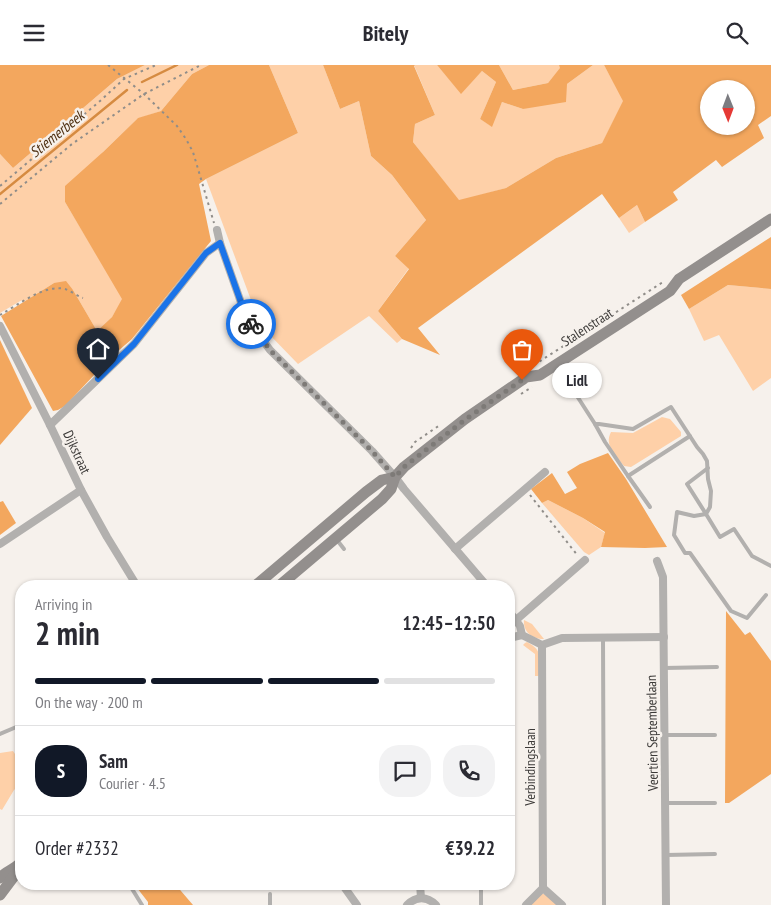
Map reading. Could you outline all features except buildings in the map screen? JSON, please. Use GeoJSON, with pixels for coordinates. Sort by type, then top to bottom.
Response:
{"type":"FeatureCollection","features":[{"type":"Feature","properties":{"kind":"street","name":"Stalenstraat"},"geometry":{"type":"LineString","coordinates":[[286,580],[335,539],[358,524],[391,489],[395,477],[404,467],[466,419],[526,377],[540,375],[670,291],[679,279],[771,219]]}},
{"type":"Feature","properties":{"kind":"street"},"geometry":{"type":"LineString","coordinates":[[216,230],[244,311],[270,350],[372,451],[482,580]]}},
{"type":"Feature","properties":{"kind":"street"},"geometry":{"type":"LineString","coordinates":[[50,425],[134,344],[206,253],[220,243]]}},
{"type":"Feature","properties":{"kind":"street","name":"Dijkstraat"},"geometry":{"type":"LineString","coordinates":[[0,326],[81,490],[133,580]]}},
{"type":"Feature","properties":{"kind":"street"},"geometry":{"type":"LineString","coordinates":[[455,549],[545,472]]}},
{"type":"Feature","properties":{"kind":"street","name":"Stalenstraat"},"geometry":{"type":"LineString","coordinates":[[262,580],[382,480],[395,477]]}},
{"type":"Feature","properties":{"kind":"street"},"geometry":{"type":"LineString","coordinates":[[372,488],[379,491],[382,499]]}},
{"type":"Feature","properties":{"kind":"street"},"geometry":{"type":"LineString","coordinates":[[0,544],[81,490]]}},
{"type":"Feature","properties":{"kind":"street"},"geometry":{"type":"LineString","coordinates":[[522,635],[520,625],[516,619],[584,561]]}},
{"type":"Feature","properties":{"kind":"street","name":"Veertien Septemberlaan"},"geometry":{"type":"LineString","coordinates":[[657,561],[663,577],[666,905]]}},
{"type":"Feature","properties":{"kind":"street"},"geometry":{"type":"LineString","coordinates":[[515,636],[522,635],[542,645],[562,638],[664,637]]}},
{"type":"Feature","properties":{"kind":"street","name":"Verbindingslaan"},"geometry":{"type":"LineString","coordinates":[[542,645],[543,888]]}},
{"type":"Feature","properties":{"kind":"street"},"geometry":{"type":"LineString","coordinates":[[0,878],[15,867]]}},
{"type":"Feature","properties":{"kind":"street"},"geometry":{"type":"LineString","coordinates":[[0,895],[15,875]]}},
{"type":"Feature","properties":{"kind":"street"},"geometry":{"type":"LineString","coordinates":[[526,905],[543,888],[562,905]]}},
{"type":"Feature","properties":{"kind":"street"},"geometry":{"type":"LineString","coordinates":[[346,890],[357,905]]}},
{"type":"Feature","properties":{"kind":"street"},"geometry":{"type":"LineString","coordinates":[[420,890],[421,898]]}},
{"type":"Feature","properties":{"kind":"street"},"geometry":{"type":"LineString","coordinates":[[407,905],[415,899],[421,898],[428,899],[436,905]]}},
{"type":"Feature","properties":{"kind":"lane"},"geometry":{"type":"LineString","coordinates":[[556,364],[605,442],[650,507]]}},
{"type":"Feature","properties":{"kind":"lane"},"geometry":{"type":"LineString","coordinates":[[595,424],[633,429],[671,407],[707,461],[711,491],[710,507],[706,514]]}},
{"type":"Feature","properties":{"kind":"lane"},"geometry":{"type":"LineString","coordinates":[[628,476],[690,436]]}},
{"type":"Feature","properties":{"kind":"lane"},"geometry":{"type":"LineString","coordinates":[[708,468],[687,484],[720,537],[734,529],[752,556],[771,566]]}},
{"type":"Feature","properties":{"kind":"lane"},"geometry":{"type":"LineString","coordinates":[[706,514],[694,516],[677,512],[674,535],[685,553],[690,553],[731,611],[747,618],[766,595]]}},
{"type":"Feature","properties":{"kind":"lane"},"geometry":{"type":"LineString","coordinates":[[335,539],[344,549]]}},
{"type":"Feature","properties":{"kind":"lane"},"geometry":{"type":"LineString","coordinates":[[603,638],[604,905]]}},
{"type":"Feature","properties":{"kind":"lane"},"geometry":{"type":"LineString","coordinates":[[664,668],[717,667]]}},
{"type":"Feature","properties":{"kind":"lane"},"geometry":{"type":"LineString","coordinates":[[0,734],[15,728]]}},
{"type":"Feature","properties":{"kind":"lane"},"geometry":{"type":"LineString","coordinates":[[665,735],[715,735]]}},
{"type":"Feature","properties":{"kind":"lane"},"geometry":{"type":"LineString","coordinates":[[666,803],[715,803]]}},
{"type":"Feature","properties":{"kind":"lane"},"geometry":{"type":"LineString","coordinates":[[666,855],[715,854]]}},
{"type":"Feature","properties":{"kind":"lane"},"geometry":{"type":"LineString","coordinates":[[133,890],[142,905]]}},
{"type":"Feature","properties":{"kind":"lane"},"geometry":{"type":"LineString","coordinates":[[481,890],[481,905]]}},
{"type":"Feature","properties":{"kind":"lane"},"geometry":{"type":"LineString","coordinates":[[270,894],[270,905]]}},
{"type":"Feature","properties":{"kind":"path"},"geometry":{"type":"LineString","coordinates":[[108,65],[177,126],[192,152],[216,230]]}},
{"type":"Feature","properties":{"kind":"path"},"geometry":{"type":"LineString","coordinates":[[0,186],[124,79],[156,65]]}},
{"type":"Feature","properties":{"kind":"path"},"geometry":{"type":"LineString","coordinates":[[0,204],[72,144],[144,95],[201,65]]}},
{"type":"Feature","properties":{"kind":"path"},"geometry":{"type":"LineString","coordinates":[[528,366],[535,365],[664,281]]}},
{"type":"Feature","properties":{"kind":"path"},"geometry":{"type":"LineString","coordinates":[[0,315],[42,291],[65,289],[83,299]]}},
{"type":"Feature","properties":{"kind":"path"},"geometry":{"type":"LineString","coordinates":[[404,467],[408,453],[415,442],[446,420]]}},
{"type":"Feature","properties":{"kind":"path"},"geometry":{"type":"LineString","coordinates":[[525,489],[584,561]]}},
{"type":"Feature","properties":{"kind":"shaded area"},"geometry":{"type":"Polygon","coordinates":[[[0,65],[145,65],[117,79],[13,168],[0,154],[0,65]]]}},
{"type":"Feature","properties":{"kind":"shaded area"},"geometry":{"type":"Polygon","coordinates":[[[145,65],[209,65],[192,74],[161,111],[137,119],[103,152],[65,202],[123,299],[112,317],[97,331],[73,290],[54,283],[23,302],[22,300],[0,313],[0,154],[13,168],[117,79],[145,65]]]}},
{"type":"Feature","properties":{"kind":"shaded area"},"geometry":{"type":"Polygon","coordinates":[[[209,65],[269,65],[298,133],[199,184],[211,241],[132,339],[111,357],[65,406],[53,411],[1,316],[54,283],[66,281],[97,331],[112,317],[122,299],[65,202],[65,186],[138,118],[161,111],[192,74],[209,65]]]}},
{"type":"Feature","properties":{"kind":"shaded area"},"geometry":{"type":"Polygon","coordinates":[[[269,65],[323,65],[340,109],[359,101],[371,156],[392,175],[426,220],[395,256],[409,268],[378,311],[402,339],[397,343],[369,316],[298,364],[266,331],[258,319],[206,179],[298,133],[269,65]]]}},
{"type":"Feature","properties":{"kind":"shaded area"},"geometry":{"type":"Polygon","coordinates":[[[323,65],[415,65],[435,115],[415,124],[413,142],[459,200],[506,188],[556,158],[602,143],[623,101],[604,65],[771,65],[771,116],[758,125],[764,138],[722,167],[716,160],[673,192],[678,200],[645,222],[637,205],[619,218],[602,194],[418,328],[440,355],[402,339],[378,311],[409,269],[395,256],[426,220],[392,175],[371,156],[359,101],[340,109],[323,65]]]}},
{"type":"Feature","properties":{"kind":"shaded area"},"geometry":{"type":"Polygon","coordinates":[[[414,65],[437,65],[461,93],[482,71],[496,82],[480,119],[491,126],[502,102],[523,109],[567,84],[593,65],[604,65],[624,101],[602,143],[556,158],[506,188],[459,201],[413,142],[415,124],[435,115],[414,65]]]}},
{"type":"Feature","properties":{"kind":"shaded area"},"geometry":{"type":"Polygon","coordinates":[[[437,65],[499,65],[513,90],[548,83],[560,68],[559,65],[593,65],[567,84],[566,102],[523,109],[502,102],[492,127],[480,119],[496,82],[482,71],[461,94],[437,65]]]}},
{"type":"Feature","properties":{"kind":"shaded area"},"geometry":{"type":"Polygon","coordinates":[[[499,65],[559,65],[561,68],[548,83],[513,90],[499,65]]]}},
{"type":"Feature","properties":{"kind":"shaded area"},"geometry":{"type":"Polygon","coordinates":[[[637,205],[645,222],[629,233],[619,218],[637,205]]]}},
{"type":"Feature","properties":{"kind":"shaded area"},"geometry":{"type":"Polygon","coordinates":[[[771,237],[771,289],[728,285],[689,309],[681,295],[771,237]]]}},
{"type":"Feature","properties":{"kind":"shaded area"},"geometry":{"type":"Polygon","coordinates":[[[728,285],[771,289],[771,378],[753,391],[719,335],[704,341],[689,309],[728,285]]]}},
{"type":"Feature","properties":{"kind":"shaded area"},"geometry":{"type":"Polygon","coordinates":[[[0,340],[32,408],[0,445],[0,340]]]}},
{"type":"Feature","properties":{"kind":"shaded area"},"geometry":{"type":"Polygon","coordinates":[[[662,417],[670,419],[681,432],[681,436],[631,467],[624,466],[610,445],[609,437],[611,432],[633,433],[662,417]]]}},
{"type":"Feature","properties":{"kind":"shaded area"},"geometry":{"type":"Polygon","coordinates":[[[608,453],[667,547],[601,547],[605,532],[548,500],[542,503],[531,489],[552,473],[565,494],[577,488],[567,472],[580,464],[608,453]]]}},
{"type":"Feature","properties":{"kind":"shaded area"},"geometry":{"type":"Polygon","coordinates":[[[548,500],[583,518],[605,533],[601,547],[589,555],[584,552],[542,503],[548,500]]]}},
{"type":"Feature","properties":{"kind":"shaded area"},"geometry":{"type":"Polygon","coordinates":[[[3,501],[16,523],[0,535],[0,502],[3,501]]]}},
{"type":"Feature","properties":{"kind":"shaded area"},"geometry":{"type":"Polygon","coordinates":[[[726,611],[745,635],[750,632],[771,661],[771,774],[729,803],[725,803],[726,611]]]}},
{"type":"Feature","properties":{"kind":"shaded area"},"geometry":{"type":"Polygon","coordinates":[[[524,620],[532,624],[544,639],[536,638],[529,634],[525,628],[524,620]]]}},
{"type":"Feature","properties":{"kind":"shaded area"},"geometry":{"type":"Polygon","coordinates":[[[527,642],[536,649],[539,655],[538,676],[535,676],[535,654],[523,645],[527,642]]]}},
{"type":"Feature","properties":{"kind":"shaded area"},"geometry":{"type":"Polygon","coordinates":[[[13,751],[15,754],[15,789],[2,810],[0,809],[0,753],[13,751]]]}},
{"type":"Feature","properties":{"kind":"shaded area"},"geometry":{"type":"Polygon","coordinates":[[[139,890],[180,890],[193,905],[148,905],[148,902],[139,890]]]}},
{"type":"Feature","properties":{"kind":"shaded area"},"geometry":{"type":"Polygon","coordinates":[[[541,894],[544,894],[559,905],[528,905],[541,894]]]}},
{"type":"Feature","properties":{"kind":"waterway","name":"Stiemerbeek"},"geometry":{"type":"LineString","coordinates":[[142,82],[177,65]]}},
{"type":"Feature","properties":{"kind":"waterway","name":"Stiemerbeek"},"geometry":{"type":"LineString","coordinates":[[0,194],[127,90]]}},
{"type":"Feature","properties":{"kind":"way so far"},"geometry":{"type":"LineString","coordinates":[[251,324],[270,350],[372,451],[395,477],[404,467],[466,419],[522,380]]}},
{"type":"Feature","properties":{"kind":"place","name":"Lidl"},"geometry":{"type":"Point","coordinates":[522,380]}},
{"type":"Feature","properties":{"kind":"route"},"geometry":{"type":"LineString","coordinates":[[98,379],[134,344],[206,253],[220,243],[244,311],[251,324]]}}]}
